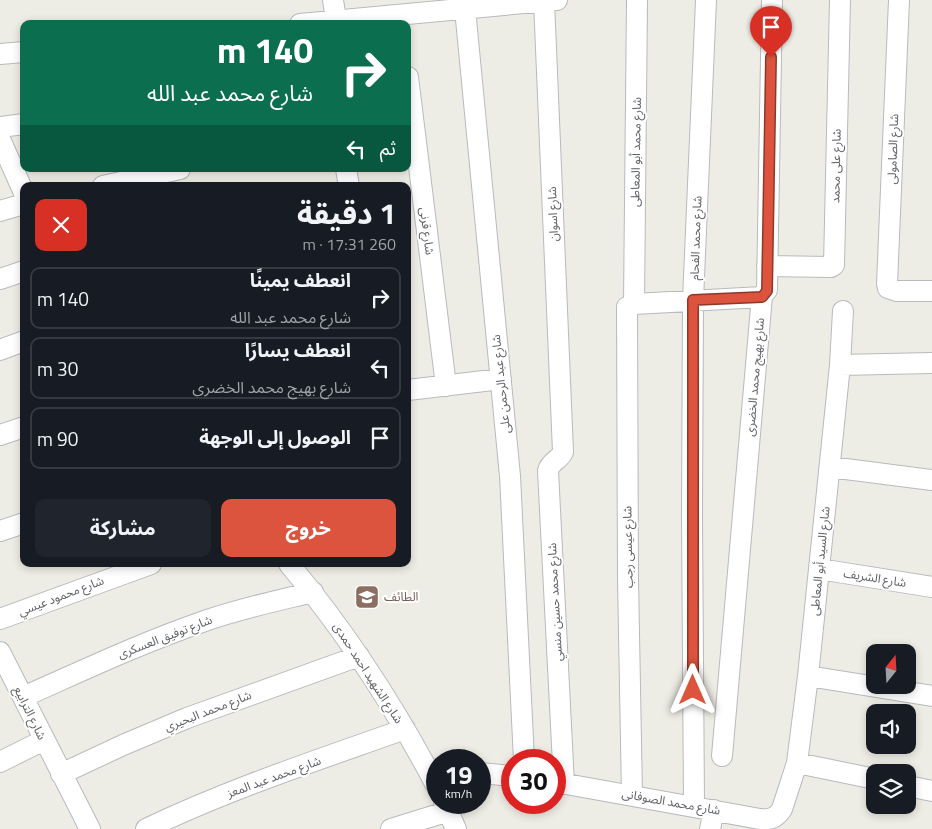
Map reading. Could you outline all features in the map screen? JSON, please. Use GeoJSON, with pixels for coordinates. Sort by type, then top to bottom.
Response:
{"type":"FeatureCollection","features":[{"type":"Feature","properties":{"kind":"street"},"geometry":{"type":"LineString","coordinates":[[327,20],[333,0]]}},
{"type":"Feature","properties":{"kind":"street","name":"شارع محمد أبو المعاطى"},"geometry":{"type":"LineString","coordinates":[[634,304],[637,0]]}},
{"type":"Feature","properties":{"kind":"street","name":"شارع محمد الفحام"},"geometry":{"type":"LineString","coordinates":[[694,806],[693,300],[706,0]]}},
{"type":"Feature","properties":{"kind":"street","name":"شارع بهيج محمد الخضرى"},"geometry":{"type":"LineString","coordinates":[[722,756],[762,297],[767,291],[772,0]]}},
{"type":"Feature","properties":{"kind":"street","name":"شارع على محمد"},"geometry":{"type":"LineString","coordinates":[[767,266],[831,267],[834,265],[840,0]]}},
{"type":"Feature","properties":{"kind":"street","name":"شارع الصامولى"},"geometry":{"type":"LineString","coordinates":[[899,0],[888,288],[897,291],[932,291]]}},
{"type":"Feature","properties":{"kind":"street"},"geometry":{"type":"LineString","coordinates":[[375,20],[400,19],[465,9],[550,1]]}},
{"type":"Feature","properties":{"kind":"street","name":"شارع اسوان"},"geometry":{"type":"LineString","coordinates":[[550,1],[562,427]]}},
{"type":"Feature","properties":{"kind":"street","name":"شارع عبد الرحمن على"},"geometry":{"type":"LineString","coordinates":[[465,9],[510,476],[523,749]]}},
{"type":"Feature","properties":{"kind":"street"},"geometry":{"type":"LineString","coordinates":[[0,54],[20,52]]}},
{"type":"Feature","properties":{"kind":"street","name":"شارع قرنى"},"geometry":{"type":"LineString","coordinates":[[411,101],[446,386]]}},
{"type":"Feature","properties":{"kind":"street"},"geometry":{"type":"LineString","coordinates":[[0,127],[20,124]]}},
{"type":"Feature","properties":{"kind":"street"},"geometry":{"type":"LineString","coordinates":[[0,138],[20,184]]}},
{"type":"Feature","properties":{"kind":"street"},"geometry":{"type":"LineString","coordinates":[[121,182],[166,172]]}},
{"type":"Feature","properties":{"kind":"street"},"geometry":{"type":"LineString","coordinates":[[0,211],[20,205]]}},
{"type":"Feature","properties":{"kind":"street"},"geometry":{"type":"LineString","coordinates":[[0,279],[20,272]]}},
{"type":"Feature","properties":{"kind":"street"},"geometry":{"type":"LineString","coordinates":[[634,304],[762,297]]}},
{"type":"Feature","properties":{"kind":"street","name":"شارع عيسى رجب"},"geometry":{"type":"LineString","coordinates":[[632,795],[626,310],[629,305],[634,304]]}},
{"type":"Feature","properties":{"kind":"street","name":"شارع السيد أبو المعاطى"},"geometry":{"type":"LineString","coordinates":[[775,819],[797,763],[830,467],[843,311]]}},
{"type":"Feature","properties":{"kind":"street"},"geometry":{"type":"LineString","coordinates":[[0,350],[20,342]]}},
{"type":"Feature","properties":{"kind":"street"},"geometry":{"type":"LineString","coordinates":[[840,365],[932,363]]}},
{"type":"Feature","properties":{"kind":"street"},"geometry":{"type":"LineString","coordinates":[[411,390],[501,379]]}},
{"type":"Feature","properties":{"kind":"street","name":"شارع محمد حسين منسي"},"geometry":{"type":"LineString","coordinates":[[559,749],[548,471],[550,464],[562,454],[562,427]]}},
{"type":"Feature","properties":{"kind":"street"},"geometry":{"type":"LineString","coordinates":[[0,435],[20,428]]}},
{"type":"Feature","properties":{"kind":"street"},"geometry":{"type":"LineString","coordinates":[[830,467],[932,480]]}},
{"type":"Feature","properties":{"kind":"street"},"geometry":{"type":"LineString","coordinates":[[0,531],[20,524]]}},
{"type":"Feature","properties":{"kind":"street","name":"شارع محمود عيسي"},"geometry":{"type":"LineString","coordinates":[[0,619],[106,571],[132,567]]}},
{"type":"Feature","properties":{"kind":"street","name":"شارع الشهيد احمد حمدى"},"geometry":{"type":"LineString","coordinates":[[292,567],[313,592],[359,656],[426,759]]}},
{"type":"Feature","properties":{"kind":"street","name":"شارع الشريف"},"geometry":{"type":"LineString","coordinates":[[819,569],[932,587]]}},
{"type":"Feature","properties":{"kind":"street","name":"شارع توفيق العسكرى"},"geometry":{"type":"LineString","coordinates":[[23,697],[203,621],[313,592]]}},
{"type":"Feature","properties":{"kind":"street","name":"شارع الترابيع"},"geometry":{"type":"LineString","coordinates":[[1,656],[90,829]]}},
{"type":"Feature","properties":{"kind":"street","name":"شارع محمد البحيري"},"geometry":{"type":"LineString","coordinates":[[61,774],[187,718],[359,656]]}},
{"type":"Feature","properties":{"kind":"street"},"geometry":{"type":"LineString","coordinates":[[808,676],[932,696]]}},
{"type":"Feature","properties":{"kind":"street","name":"شارع محمد عبد المعز"},"geometry":{"type":"LineString","coordinates":[[146,829],[186,810],[232,792],[405,729]]}},
{"type":"Feature","properties":{"kind":"street"},"geometry":{"type":"LineString","coordinates":[[0,762],[44,740]]}},
{"type":"Feature","properties":{"kind":"street"},"geometry":{"type":"LineString","coordinates":[[797,763],[866,777]]}},
{"type":"Feature","properties":{"kind":"street","name":"شارع محمد الصوفانى"},"geometry":{"type":"LineString","coordinates":[[566,784],[694,806],[712,819],[775,819]]}},
{"type":"Feature","properties":{"kind":"street"},"geometry":{"type":"LineString","coordinates":[[916,788],[932,791]]}},
{"type":"Feature","properties":{"kind":"street"},"geometry":{"type":"LineString","coordinates":[[391,829],[450,814]]}},
{"type":"Feature","properties":{"kind":"place","name":"الطائف"},"geometry":{"type":"Point","coordinates":[367,597]}},
{"type":"Feature","properties":{"kind":"route"},"geometry":{"type":"LineString","coordinates":[[693,690],[693,300],[762,297],[767,291],[771,57]]}}]}
